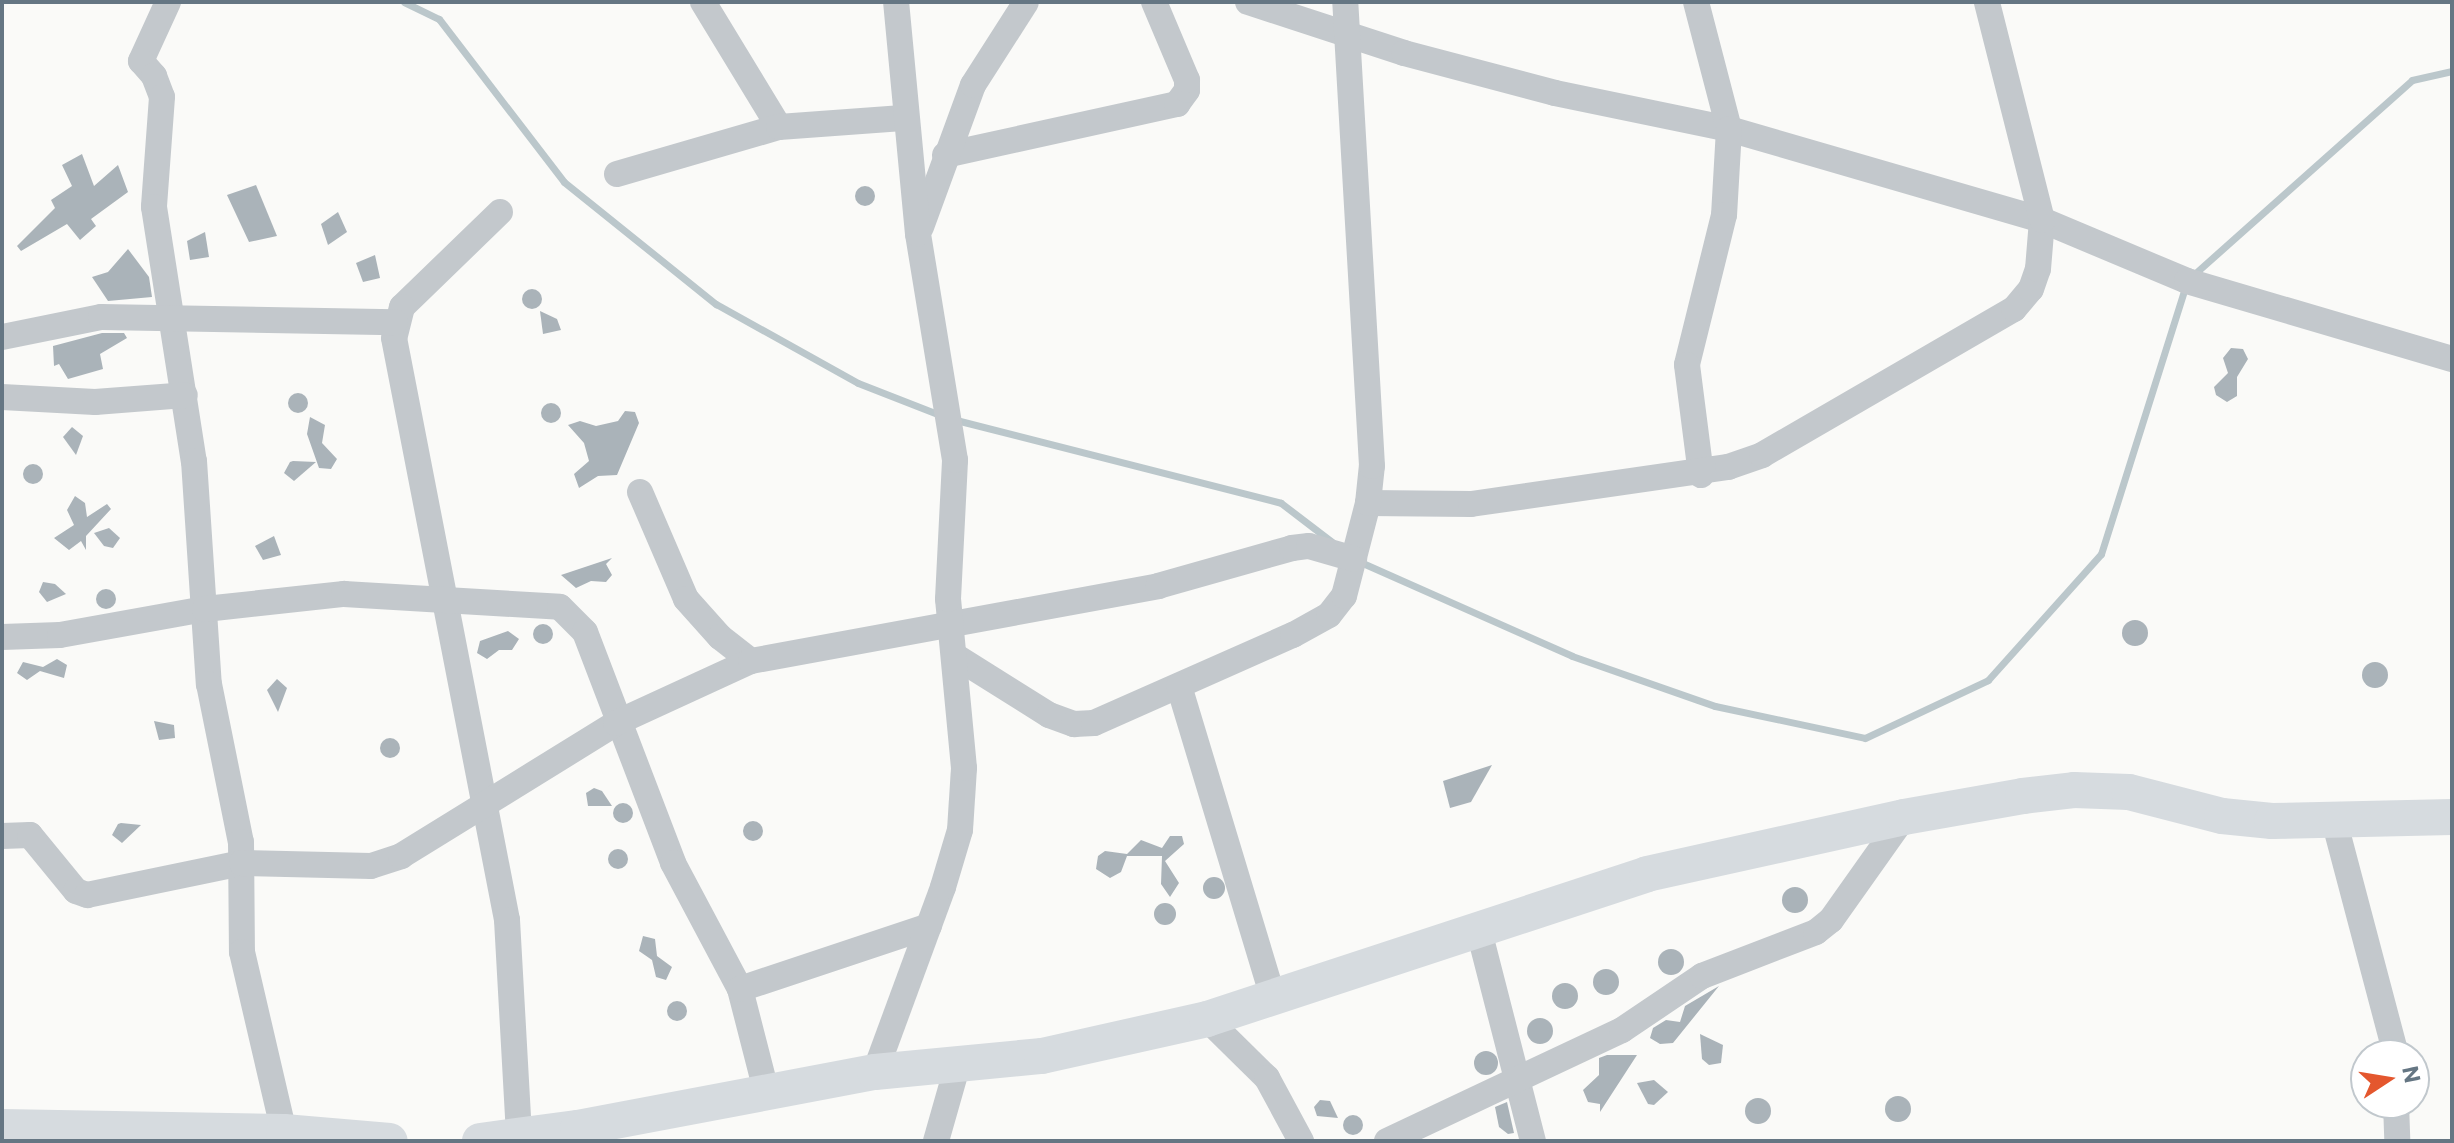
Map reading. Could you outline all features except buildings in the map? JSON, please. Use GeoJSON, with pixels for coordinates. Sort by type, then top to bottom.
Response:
{"type":"FeatureCollection","features":[{"type":"Feature","properties":{"kind":"main road"},"geometry":{"type":"LineString","coordinates":[[480,1141],[577,1135],[766,1090],[875,1072],[1042,1056],[1207,1019],[1274,1001],[1647,874],[1904,817],[2074,790],[2129,792],[2222,816],[2334,820],[2452,817]]}},
{"type":"Feature","properties":{"kind":"main road"},"geometry":{"type":"LineString","coordinates":[[2,1127],[284,1132],[390,1141]]}},
{"type":"Feature","properties":{"kind":"street"},"geometry":{"type":"LineString","coordinates":[[168,2],[141,61],[154,76],[162,97],[154,207],[176,321],[185,395],[209,684],[242,863],[242,952],[284,1132]]}},
{"type":"Feature","properties":{"kind":"street"},"geometry":{"type":"LineString","coordinates":[[703,2],[779,127]]}},
{"type":"Feature","properties":{"kind":"street"},"geometry":{"type":"LineString","coordinates":[[875,1072],[929,926],[960,830],[964,768],[951,623],[955,460],[918,234],[903,118],[896,2]]}},
{"type":"Feature","properties":{"kind":"street"},"geometry":{"type":"LineString","coordinates":[[918,234],[973,85],[1026,2]]}},
{"type":"Feature","properties":{"kind":"street"},"geometry":{"type":"LineString","coordinates":[[945,155],[1177,104],[1187,90],[1187,80],[1154,2]]}},
{"type":"Feature","properties":{"kind":"street"},"geometry":{"type":"LineString","coordinates":[[1248,2],[1343,29],[1404,53],[1555,93],[1729,129],[2042,220],[2187,281],[2452,359]]}},
{"type":"Feature","properties":{"kind":"street"},"geometry":{"type":"LineString","coordinates":[[955,656],[1049,715],[1074,724],[1094,723],[1329,615],[1344,596],[1368,503],[1369,347],[1343,29],[1345,2]]}},
{"type":"Feature","properties":{"kind":"street"},"geometry":{"type":"LineString","coordinates":[[1696,2],[1729,129],[1724,215],[1687,365],[1701,475]]}},
{"type":"Feature","properties":{"kind":"street"},"geometry":{"type":"LineString","coordinates":[[1368,503],[1471,504],[1701,475],[1762,455],[2014,309],[2031,289],[2038,269],[2042,220],[1987,2]]}},
{"type":"Feature","properties":{"kind":"street"},"geometry":{"type":"LineString","coordinates":[[617,174],[779,127],[903,118]]}},
{"type":"Feature","properties":{"kind":"street"},"geometry":{"type":"LineString","coordinates":[[500,212],[402,307],[395,322],[398,364],[446,604],[480,805],[507,920],[519,1138]]}},
{"type":"Feature","properties":{"kind":"street"},"geometry":{"type":"LineString","coordinates":[[2,337],[101,317],[176,321],[395,322]]}},
{"type":"Feature","properties":{"kind":"street"},"geometry":{"type":"LineString","coordinates":[[2,397],[95,402],[185,395]]}},
{"type":"Feature","properties":{"kind":"street"},"geometry":{"type":"LineString","coordinates":[[640,492],[686,599],[720,637],[751,661]]}},
{"type":"Feature","properties":{"kind":"street"},"geometry":{"type":"LineString","coordinates":[[2,836],[30,835],[76,891],[87,895],[242,863],[371,866],[401,856],[616,723],[751,661],[1158,586],[1292,548],[1309,546],[1354,559]]}},
{"type":"Feature","properties":{"kind":"street"},"geometry":{"type":"LineString","coordinates":[[2,637],[60,635],[205,609],[344,594],[446,604],[540,603],[573,616],[585,632],[616,723],[673,863],[740,989],[766,1090]]}},
{"type":"Feature","properties":{"kind":"street"},"geometry":{"type":"LineString","coordinates":[[1179,686],[1274,1001]]}},
{"type":"Feature","properties":{"kind":"street"},"geometry":{"type":"LineString","coordinates":[[1387,1141],[1622,1030],[1702,976],[1816,932],[1831,920],[1904,817]]}},
{"type":"Feature","properties":{"kind":"street"},"geometry":{"type":"LineString","coordinates":[[2334,820],[2392,1039]]}},
{"type":"Feature","properties":{"kind":"street"},"geometry":{"type":"LineString","coordinates":[[740,989],[929,926]]}},
{"type":"Feature","properties":{"kind":"street"},"geometry":{"type":"LineString","coordinates":[[1479,931],[1521,1080],[1533,1141]]}},
{"type":"Feature","properties":{"kind":"street"},"geometry":{"type":"LineString","coordinates":[[1207,1019],[1267,1078],[1301,1141]]}},
{"type":"Feature","properties":{"kind":"street"},"geometry":{"type":"LineString","coordinates":[[936,1141],[958,1064]]}},
{"type":"Feature","properties":{"kind":"street"},"geometry":{"type":"LineString","coordinates":[[2396,1119],[2397,1141]]}},
{"type":"Feature","properties":{"kind":"waterway"},"geometry":{"type":"LineString","coordinates":[[404,2],[439,19],[564,182],[716,304],[858,383],[940,415]]}},
{"type":"Feature","properties":{"kind":"waterway"},"geometry":{"type":"LineString","coordinates":[[2191,277],[2412,80],[2452,71]]}},
{"type":"Feature","properties":{"kind":"waterway"},"geometry":{"type":"LineString","coordinates":[[1358,561],[1572,656],[1715,706],[1865,738],[1988,680],[2101,554],[2185,287]]}},
{"type":"Feature","properties":{"kind":"waterway"},"geometry":{"type":"LineString","coordinates":[[956,420],[1281,503],[1332,542]]}}]}
